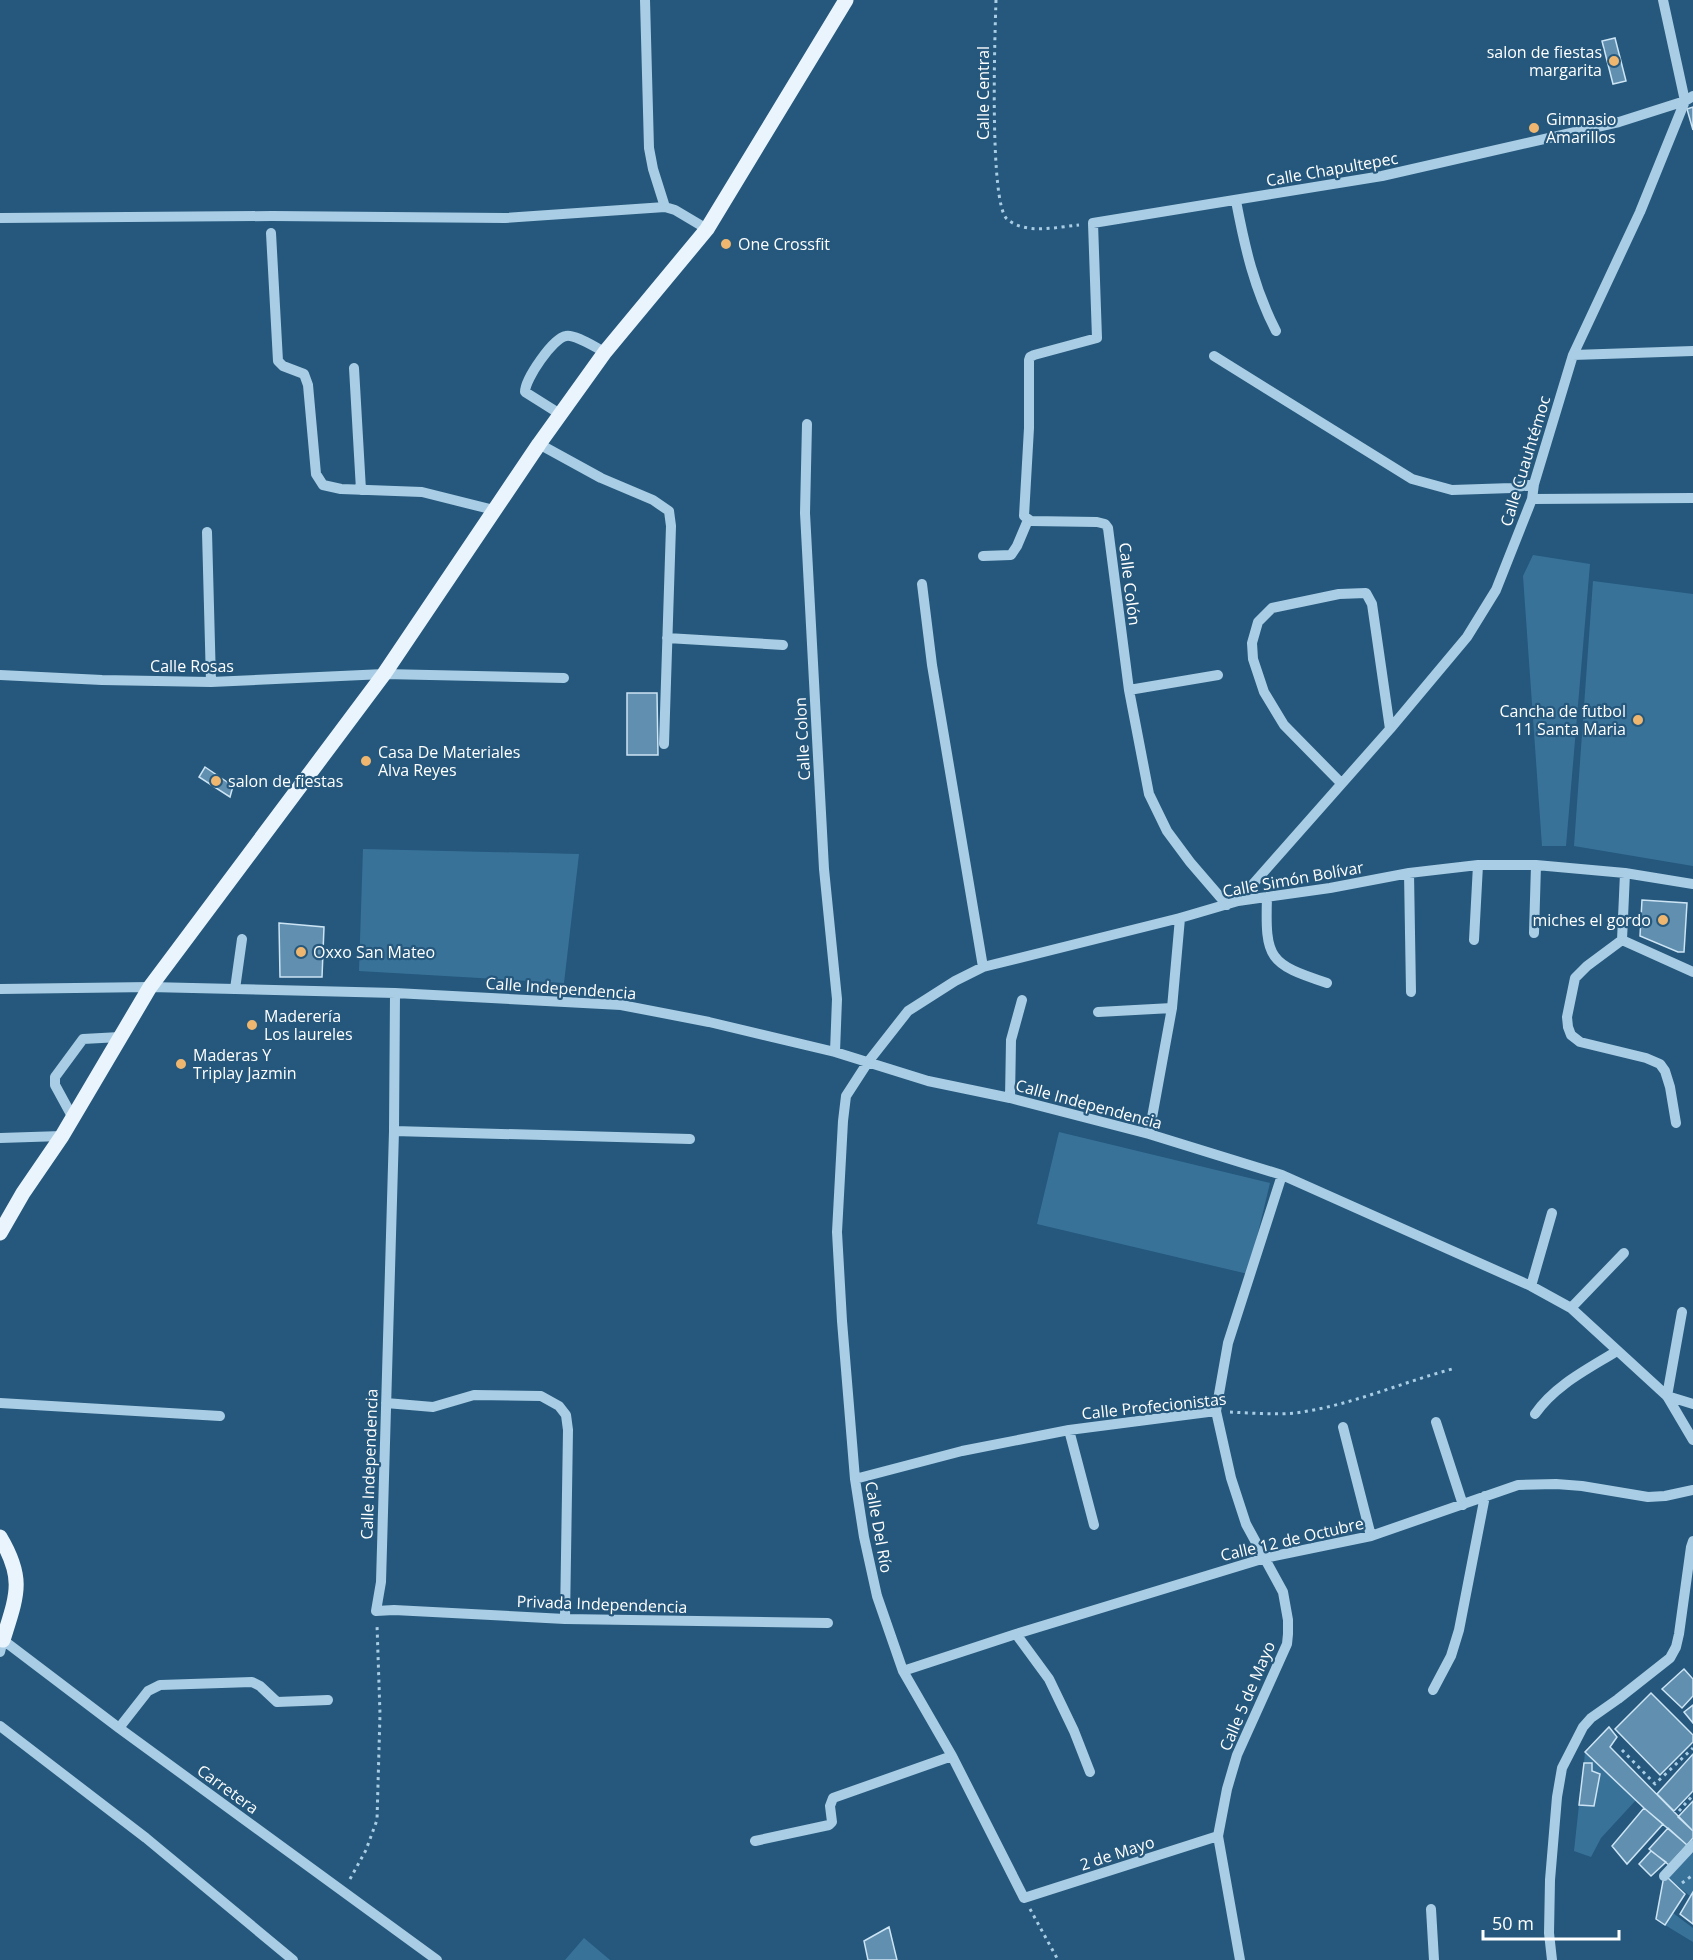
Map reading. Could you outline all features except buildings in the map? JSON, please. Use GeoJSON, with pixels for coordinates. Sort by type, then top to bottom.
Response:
{"type":"FeatureCollection","features":[{"type":"Feature","properties":{"kind":"main road"},"geometry":{"type":"LineString","coordinates":[[0,1233],[23,1193],[73,1118],[150,987],[384,674],[539,444],[605,352],[707,229],[842,2]]}},
{"type":"Feature","properties":{"kind":"main road"},"geometry":{"type":"LineString","coordinates":[[0,1537],[13,1560],[18,1578],[17,1592],[1,1643]]}},
{"type":"Feature","properties":{"kind":"street"},"geometry":{"type":"LineString","coordinates":[[645,0],[649,148],[665,207]]}},
{"type":"Feature","properties":{"kind":"street"},"geometry":{"type":"LineString","coordinates":[[1663,0],[1689,99]]}},
{"type":"Feature","properties":{"kind":"street","name":"Calle Chapultepec"},"geometry":{"type":"LineString","coordinates":[[1093,224],[1382,176],[1619,122],[1689,99]]}},
{"type":"Feature","properties":{"kind":"street","name":"Calle Cuauhtémoc"},"geometry":{"type":"LineString","coordinates":[[1238,901],[1390,729],[1467,637],[1496,590],[1532,499],[1534,484],[1573,355],[1640,212],[1689,99]]}},
{"type":"Feature","properties":{"kind":"street"},"geometry":{"type":"LineString","coordinates":[[1236,201],[1252,274],[1276,331]]}},
{"type":"Feature","properties":{"kind":"street"},"geometry":{"type":"LineString","coordinates":[[0,218],[284,216],[505,218],[665,207],[675,210],[707,229]]}},
{"type":"Feature","properties":{"kind":"street"},"geometry":{"type":"LineString","coordinates":[[983,556],[1011,555],[1028,520],[1024,516],[1030,357],[1097,339],[1093,224]]}},
{"type":"Feature","properties":{"kind":"street"},"geometry":{"type":"LineString","coordinates":[[271,233],[278,361],[283,366],[304,374],[308,385],[316,474],[323,485],[341,489],[422,492],[494,510]]}},
{"type":"Feature","properties":{"kind":"street"},"geometry":{"type":"LineString","coordinates":[[560,414],[525,392],[527,380],[538,364],[556,340],[566,336],[573,336],[605,352]]}},
{"type":"Feature","properties":{"kind":"street"},"geometry":{"type":"LineString","coordinates":[[1573,355],[1693,351]]}},
{"type":"Feature","properties":{"kind":"street"},"geometry":{"type":"LineString","coordinates":[[1214,356],[1412,479],[1452,490],[1512,488],[1534,484]]}},
{"type":"Feature","properties":{"kind":"street"},"geometry":{"type":"LineString","coordinates":[[354,369],[361,490]]}},
{"type":"Feature","properties":{"kind":"street","name":"Calle Colon"},"geometry":{"type":"LineString","coordinates":[[807,424],[805,513],[824,869],[837,999],[835,1052]]}},
{"type":"Feature","properties":{"kind":"street"},"geometry":{"type":"LineString","coordinates":[[539,444],[601,478],[653,500],[669,511],[664,744]]}},
{"type":"Feature","properties":{"kind":"street"},"geometry":{"type":"LineString","coordinates":[[1532,499],[1693,498]]}},
{"type":"Feature","properties":{"kind":"street","name":"Calle Colón"},"geometry":{"type":"LineString","coordinates":[[1028,520],[1097,522],[1105,524],[1108,528],[1129,690],[1149,794],[1167,831],[1227,905]]}},
{"type":"Feature","properties":{"kind":"street"},"geometry":{"type":"LineString","coordinates":[[207,532],[211,682]]}},
{"type":"Feature","properties":{"kind":"street"},"geometry":{"type":"LineString","coordinates":[[922,584],[932,665],[983,967]]}},
{"type":"Feature","properties":{"kind":"street"},"geometry":{"type":"LineString","coordinates":[[1341,783],[1284,725],[1264,692],[1252,659],[1252,643],[1257,622],[1264,613],[1272,608],[1314,597],[1366,593],[1372,604],[1390,729]]}},
{"type":"Feature","properties":{"kind":"street"},"geometry":{"type":"LineString","coordinates":[[667,638],[783,645]]}},
{"type":"Feature","properties":{"kind":"street","name":"Calle Rosas"},"geometry":{"type":"LineString","coordinates":[[0,675],[211,682],[384,674],[564,678]]}},
{"type":"Feature","properties":{"kind":"street"},"geometry":{"type":"LineString","coordinates":[[1129,690],[1218,675]]}},
{"type":"Feature","properties":{"kind":"street"},"geometry":{"type":"LineString","coordinates":[[1474,940],[1479,865]]}},
{"type":"Feature","properties":{"kind":"street","name":"Calle Simón Bolívar"},"geometry":{"type":"LineString","coordinates":[[868,1062],[908,1011],[955,981],[983,967],[1180,918],[1238,901],[1409,873],[1479,865],[1536,865],[1625,873],[1693,884]]}},
{"type":"Feature","properties":{"kind":"street"},"geometry":{"type":"LineString","coordinates":[[1534,933],[1536,865]]}},
{"type":"Feature","properties":{"kind":"street"},"geometry":{"type":"LineString","coordinates":[[1409,873],[1411,992]]}},
{"type":"Feature","properties":{"kind":"street"},"geometry":{"type":"LineString","coordinates":[[1622,940],[1625,873]]}},
{"type":"Feature","properties":{"kind":"street"},"geometry":{"type":"LineString","coordinates":[[1267,897],[1267,938],[1272,955],[1293,972],[1327,982]]}},
{"type":"Feature","properties":{"kind":"street"},"geometry":{"type":"LineString","coordinates":[[1149,1134],[1172,1008],[1180,918]]}},
{"type":"Feature","properties":{"kind":"street"},"geometry":{"type":"LineString","coordinates":[[235,989],[242,939]]}},
{"type":"Feature","properties":{"kind":"street"},"geometry":{"type":"LineString","coordinates":[[1622,940],[1693,972]]}},
{"type":"Feature","properties":{"kind":"street"},"geometry":{"type":"LineString","coordinates":[[1622,940],[1575,978],[1567,1017],[1568,1027],[1571,1035],[1580,1042],[1646,1058],[1660,1064],[1670,1087],[1676,1124]]}},
{"type":"Feature","properties":{"kind":"street","name":"Calle Independencia"},"geometry":{"type":"LineString","coordinates":[[0,989],[150,987],[396,993],[621,1005],[709,1022],[835,1052],[928,1081],[1010,1098],[1149,1134],[1282,1175],[1531,1286],[1571,1308],[1667,1396],[1693,1440]]}},
{"type":"Feature","properties":{"kind":"street","name":"Calle Independencia"},"geometry":{"type":"LineString","coordinates":[[376,1611],[381,1582],[396,993]]}},
{"type":"Feature","properties":{"kind":"street"},"geometry":{"type":"LineString","coordinates":[[1010,1098],[1011,1040],[1022,1000]]}},
{"type":"Feature","properties":{"kind":"street"},"geometry":{"type":"LineString","coordinates":[[1098,1012],[1172,1008]]}},
{"type":"Feature","properties":{"kind":"street"},"geometry":{"type":"LineString","coordinates":[[73,1118],[55,1085],[55,1077],[82,1039],[120,1037]]}},
{"type":"Feature","properties":{"kind":"street","name":"Calle Del Río"},"geometry":{"type":"LineString","coordinates":[[868,1062],[846,1096],[837,1232],[855,1479],[864,1537],[877,1596],[903,1671],[952,1756],[1024,1898]]}},
{"type":"Feature","properties":{"kind":"street"},"geometry":{"type":"LineString","coordinates":[[394,1131],[690,1139]]}},
{"type":"Feature","properties":{"kind":"street"},"geometry":{"type":"LineString","coordinates":[[0,1138],[62,1136]]}},
{"type":"Feature","properties":{"kind":"street","name":"Calle 5 de Mayo"},"geometry":{"type":"LineString","coordinates":[[1240,1960],[1218,1836],[1227,1789],[1237,1755],[1287,1644],[1288,1634],[1283,1592],[1245,1524],[1231,1478],[1216,1411],[1228,1343],[1282,1175]]}},
{"type":"Feature","properties":{"kind":"street"},"geometry":{"type":"LineString","coordinates":[[1531,1286],[1552,1213]]}},
{"type":"Feature","properties":{"kind":"street"},"geometry":{"type":"LineString","coordinates":[[1571,1308],[1624,1253]]}},
{"type":"Feature","properties":{"kind":"street"},"geometry":{"type":"LineString","coordinates":[[1682,1312],[1667,1396],[1693,1404]]}},
{"type":"Feature","properties":{"kind":"street"},"geometry":{"type":"LineString","coordinates":[[1534,1414],[1543,1402],[1564,1384],[1617,1351]]}},
{"type":"Feature","properties":{"kind":"street"},"geometry":{"type":"LineString","coordinates":[[386,1403],[433,1407],[474,1395],[541,1396],[559,1406],[566,1415],[567,1430],[565,1619]]}},
{"type":"Feature","properties":{"kind":"street"},"geometry":{"type":"LineString","coordinates":[[0,1403],[220,1416]]}},
{"type":"Feature","properties":{"kind":"street","name":"Calle Profecionistas"},"geometry":{"type":"LineString","coordinates":[[855,1479],[962,1451],[1069,1430],[1216,1411]]}},
{"type":"Feature","properties":{"kind":"street"},"geometry":{"type":"LineString","coordinates":[[1436,1422],[1463,1504]]}},
{"type":"Feature","properties":{"kind":"street"},"geometry":{"type":"LineString","coordinates":[[1343,1427],[1371,1536]]}},
{"type":"Feature","properties":{"kind":"street"},"geometry":{"type":"LineString","coordinates":[[1069,1430],[1095,1525]]}},
{"type":"Feature","properties":{"kind":"street","name":"Calle 12 de Octubre"},"geometry":{"type":"LineString","coordinates":[[903,1671],[1265,1558],[1371,1536],[1518,1485],[1582,1486],[1648,1497],[1693,1490]]}},
{"type":"Feature","properties":{"kind":"street"},"geometry":{"type":"LineString","coordinates":[[1433,1690],[1451,1656],[1459,1630],[1485,1496]]}},
{"type":"Feature","properties":{"kind":"street"},"geometry":{"type":"LineString","coordinates":[[1552,1960],[1550,1880],[1562,1768],[1583,1727],[1591,1718],[1670,1658],[1676,1647],[1690,1547],[1693,1541]]}},
{"type":"Feature","properties":{"kind":"street","name":"Privada Independencia"},"geometry":{"type":"LineString","coordinates":[[376,1611],[565,1619],[828,1623]]}},
{"type":"Feature","properties":{"kind":"street"},"geometry":{"type":"LineString","coordinates":[[1016,1634],[1049,1680],[1074,1731],[1090,1772]]}},
{"type":"Feature","properties":{"kind":"street","name":"Carretera"},"geometry":{"type":"LineString","coordinates":[[1,1643],[436,1960]]}},
{"type":"Feature","properties":{"kind":"street"},"geometry":{"type":"LineString","coordinates":[[119,1728],[148,1691],[160,1685],[252,1682],[260,1686],[277,1702],[328,1700]]}},
{"type":"Feature","properties":{"kind":"street"},"geometry":{"type":"LineString","coordinates":[[0,1726],[146,1838],[293,1960]]}},
{"type":"Feature","properties":{"kind":"street"},"geometry":{"type":"LineString","coordinates":[[755,1841],[829,1825],[832,1822],[830,1806],[833,1798],[952,1756]]}},
{"type":"Feature","properties":{"kind":"street","name":"2 de Mayo"},"geometry":{"type":"LineString","coordinates":[[1024,1898],[1218,1836]]}},
{"type":"Feature","properties":{"kind":"street"},"geometry":{"type":"LineString","coordinates":[[1664,1876],[1693,1845]]}},
{"type":"Feature","properties":{"kind":"street"},"geometry":{"type":"LineString","coordinates":[[1431,1909],[1434,1960]]}},
{"type":"Feature","properties":{"kind":"path","name":"Calle Central"},"geometry":{"type":"LineString","coordinates":[[996,0],[994,61],[996,186],[1004,216],[1008,221],[1017,225],[1038,228],[1093,224]]}},
{"type":"Feature","properties":{"kind":"path","name":"Calle Profecionistas"},"geometry":{"type":"LineString","coordinates":[[1216,1411],[1294,1413],[1341,1404],[1456,1368]]}},
{"type":"Feature","properties":{"kind":"path"},"geometry":{"type":"LineString","coordinates":[[342,1891],[366,1850],[377,1821],[380,1714],[376,1611]]}},
{"type":"Feature","properties":{"kind":"path"},"geometry":{"type":"LineString","coordinates":[[1622,1750],[1654,1784],[1693,1748]]}},
{"type":"Feature","properties":{"kind":"path"},"geometry":{"type":"LineString","coordinates":[[1678,1811],[1693,1795]]}},
{"type":"Feature","properties":{"kind":"path"},"geometry":{"type":"LineString","coordinates":[[1682,1883],[1693,1875]]}},
{"type":"Feature","properties":{"kind":"path"},"geometry":{"type":"LineString","coordinates":[[1024,1898],[1058,1960]]}},
{"type":"Feature","properties":{"kind":"shaded area"},"geometry":{"type":"Polygon","coordinates":[[[1533,555],[1590,564],[1566,846],[1542,846],[1523,576],[1533,555]]]}},
{"type":"Feature","properties":{"kind":"shaded area","name":"Cancha de futbol 11 Santa Maria"},"geometry":{"type":"Polygon","coordinates":[[[1593,581],[1693,594],[1693,866],[1574,846],[1593,581]]]}},
{"type":"Feature","properties":{"kind":"shaded area"},"geometry":{"type":"Polygon","coordinates":[[[363,849],[579,854],[564,983],[359,971],[363,849]]]}},
{"type":"Feature","properties":{"kind":"shaded area"},"geometry":{"type":"Polygon","coordinates":[[[1059,1132],[1270,1183],[1248,1274],[1037,1224],[1059,1132]]]}},
{"type":"Feature","properties":{"kind":"shaded area"},"geometry":{"type":"Polygon","coordinates":[[[1585,1752],[1636,1800],[1601,1838],[1591,1857],[1574,1851],[1579,1805],[1600,1774],[1592,1771],[1592,1764],[1584,1763],[1585,1752]]]}},
{"type":"Feature","properties":{"kind":"shaded area"},"geometry":{"type":"Polygon","coordinates":[[[1691,1850],[1693,1854],[1693,1892],[1690,1896],[1667,1877],[1691,1850]]]}},
{"type":"Feature","properties":{"kind":"shaded area"},"geometry":{"type":"Polygon","coordinates":[[[1673,1913],[1693,1928],[1693,1942],[1665,1925],[1673,1913]]]}},
{"type":"Feature","properties":{"kind":"shaded area"},"geometry":{"type":"Polygon","coordinates":[[[584,1938],[610,1960],[565,1960],[584,1938]]]}},
{"type":"Feature","properties":{"kind":"place","name":"salon de fiestas margarita"},"geometry":{"type":"Point","coordinates":[1614,61]}},
{"type":"Feature","properties":{"kind":"place","name":"Gimnasio Amarillos"},"geometry":{"type":"Point","coordinates":[1534,128]}},
{"type":"Feature","properties":{"kind":"place","name":"One Crossfit"},"geometry":{"type":"Point","coordinates":[726,244]}},
{"type":"Feature","properties":{"kind":"place","name":"Cancha de futbol 11 Santa Maria"},"geometry":{"type":"Point","coordinates":[1638,720]}},
{"type":"Feature","properties":{"kind":"place","name":"Casa De Materiales Alva Reyes"},"geometry":{"type":"Point","coordinates":[366,761]}},
{"type":"Feature","properties":{"kind":"place","name":"salon de fiestas"},"geometry":{"type":"Point","coordinates":[216,781]}},
{"type":"Feature","properties":{"kind":"place","name":"miches el gordo"},"geometry":{"type":"Point","coordinates":[1663,920]}},
{"type":"Feature","properties":{"kind":"place","name":"Oxxo San Mateo"},"geometry":{"type":"Point","coordinates":[301,952]}},
{"type":"Feature","properties":{"kind":"place","name":"Maderería Los laureles"},"geometry":{"type":"Point","coordinates":[252,1025]}},
{"type":"Feature","properties":{"kind":"place","name":"Maderas Y Triplay Jazmin"},"geometry":{"type":"Point","coordinates":[181,1064]}}]}
